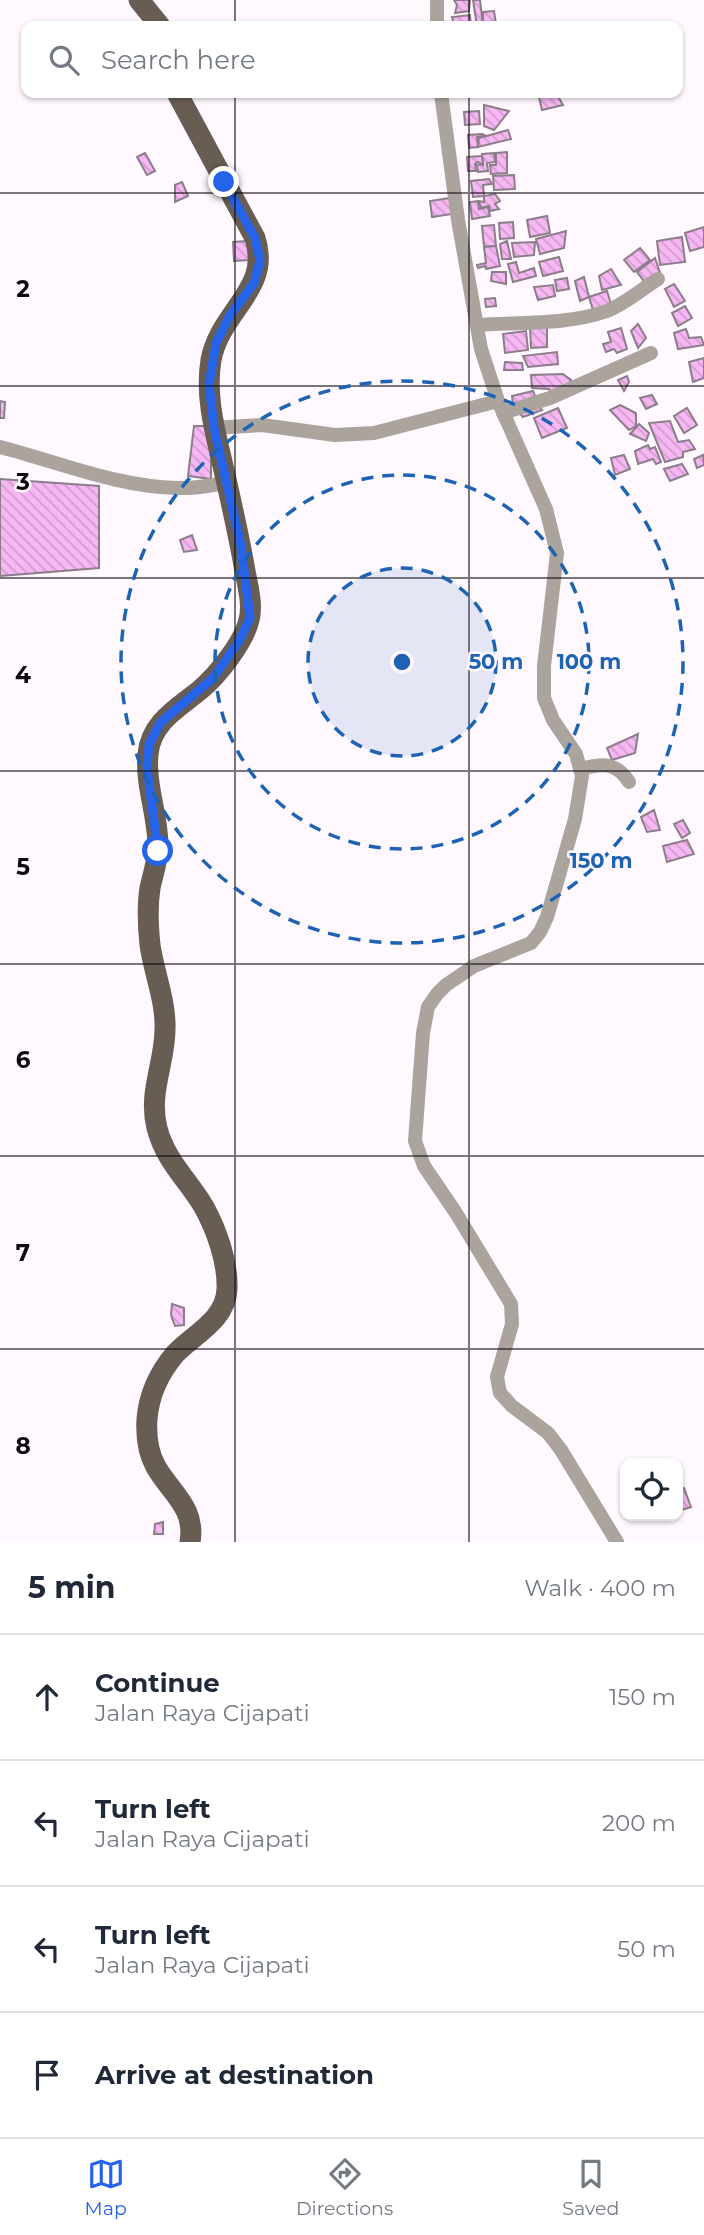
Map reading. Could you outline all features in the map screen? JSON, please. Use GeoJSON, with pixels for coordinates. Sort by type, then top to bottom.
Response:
{"type":"FeatureCollection","features":[{"type":"Feature","properties":{"kind":"main road"},"geometry":{"type":"LineString","coordinates":[[139,0],[156,21]]}},
{"type":"Feature","properties":{"kind":"main road"},"geometry":{"type":"LineString","coordinates":[[180,98],[255,238],[260,260],[254,283],[230,315],[216,343],[209,384],[214,428],[248,590],[249,623],[213,678],[161,722],[154,733],[148,754],[158,851],[150,891],[148,922],[166,1031],[153,1111],[164,1149],[179,1175],[203,1206],[214,1230],[226,1269],[227,1287],[220,1311],[208,1326],[176,1354],[159,1376],[150,1398],[147,1419],[149,1449],[158,1471],[183,1502],[191,1527],[190,1542]]}},
{"type":"Feature","properties":{"kind":"street"},"geometry":{"type":"LineString","coordinates":[[437,0],[437,21]]}},
{"type":"Feature","properties":{"kind":"street"},"geometry":{"type":"LineString","coordinates":[[442,98],[458,220],[481,349],[501,407],[541,497],[557,553],[544,666],[544,698],[547,710],[558,729],[570,742],[582,769],[575,819],[547,917],[540,932],[525,947],[474,965],[437,994],[428,1007],[423,1033],[415,1141],[424,1166],[511,1304],[512,1324],[497,1377],[500,1393],[512,1406],[548,1433],[617,1542]]}},
{"type":"Feature","properties":{"kind":"street"},"geometry":{"type":"LineString","coordinates":[[477,325],[597,314],[616,307],[658,279]]}},
{"type":"Feature","properties":{"kind":"street"},"geometry":{"type":"LineString","coordinates":[[214,428],[262,425],[335,435],[374,433],[457,410],[501,407],[550,398],[651,353]]}},
{"type":"Feature","properties":{"kind":"street"},"geometry":{"type":"LineString","coordinates":[[0,447],[120,481],[149,486],[181,488],[227,483]]}},
{"type":"Feature","properties":{"kind":"street"},"geometry":{"type":"LineString","coordinates":[[582,769],[600,764],[610,765],[623,773],[629,782]]}},
{"type":"Feature","properties":{"kind":"building"},"geometry":{"type":"Polygon","coordinates":[[[454,0],[470,0],[469,11],[455,13],[457,5],[454,0]]]}},
{"type":"Feature","properties":{"kind":"building"},"geometry":{"type":"Polygon","coordinates":[[[473,0],[480,0],[483,21],[476,21],[473,0]]]}},
{"type":"Feature","properties":{"kind":"building"},"geometry":{"type":"Polygon","coordinates":[[[494,11],[496,21],[483,21],[483,12],[494,11]]]}},
{"type":"Feature","properties":{"kind":"building"},"geometry":{"type":"Polygon","coordinates":[[[470,15],[471,21],[453,21],[452,17],[470,15]]]}},
{"type":"Feature","properties":{"kind":"building"},"geometry":{"type":"Polygon","coordinates":[[[539,98],[559,98],[563,105],[542,110],[539,98]]]}},
{"type":"Feature","properties":{"kind":"building"},"geometry":{"type":"Polygon","coordinates":[[[484,105],[509,111],[494,130],[484,126],[484,105]]]}},
{"type":"Feature","properties":{"kind":"building"},"geometry":{"type":"Polygon","coordinates":[[[479,111],[480,124],[465,125],[464,112],[479,111]]]}},
{"type":"Feature","properties":{"kind":"building"},"geometry":{"type":"Polygon","coordinates":[[[508,130],[511,139],[478,147],[479,138],[508,130]]]}},
{"type":"Feature","properties":{"kind":"building"},"geometry":{"type":"Polygon","coordinates":[[[468,135],[486,136],[477,137],[478,147],[469,148],[468,135]]]}},
{"type":"Feature","properties":{"kind":"building"},"geometry":{"type":"Polygon","coordinates":[[[507,152],[507,173],[491,174],[490,165],[496,165],[496,153],[507,152]]]}},
{"type":"Feature","properties":{"kind":"building"},"geometry":{"type":"Polygon","coordinates":[[[145,153],[155,171],[147,175],[137,157],[145,153]]]}},
{"type":"Feature","properties":{"kind":"building"},"geometry":{"type":"Polygon","coordinates":[[[494,153],[495,162],[487,163],[488,171],[478,172],[477,165],[483,164],[482,154],[494,153]]]}},
{"type":"Feature","properties":{"kind":"building"},"geometry":{"type":"Polygon","coordinates":[[[482,156],[483,165],[478,162],[475,164],[476,171],[468,171],[467,157],[482,156]]]}},
{"type":"Feature","properties":{"kind":"building"},"geometry":{"type":"Polygon","coordinates":[[[514,175],[515,189],[494,190],[493,176],[514,175]]]}},
{"type":"Feature","properties":{"kind":"building"},"geometry":{"type":"Polygon","coordinates":[[[489,179],[492,184],[483,185],[484,196],[473,197],[471,181],[489,179]]]}},
{"type":"Feature","properties":{"kind":"building"},"geometry":{"type":"Polygon","coordinates":[[[182,182],[188,196],[175,202],[175,185],[182,182]]]}},
{"type":"Feature","properties":{"kind":"building"},"geometry":{"type":"Polygon","coordinates":[[[495,194],[500,201],[495,204],[499,209],[490,211],[489,206],[481,208],[479,201],[484,202],[484,196],[495,194]]]}},
{"type":"Feature","properties":{"kind":"building"},"geometry":{"type":"Polygon","coordinates":[[[450,198],[452,214],[432,217],[430,201],[450,198]]]}},
{"type":"Feature","properties":{"kind":"building"},"geometry":{"type":"Polygon","coordinates":[[[478,201],[479,209],[488,207],[490,216],[472,219],[470,202],[478,201]]]}},
{"type":"Feature","properties":{"kind":"building"},"geometry":{"type":"Polygon","coordinates":[[[547,216],[550,233],[530,237],[527,220],[547,216]]]}},
{"type":"Feature","properties":{"kind":"building"},"geometry":{"type":"Polygon","coordinates":[[[513,222],[514,238],[500,239],[499,223],[513,222]]]}},
{"type":"Feature","properties":{"kind":"building"},"geometry":{"type":"Polygon","coordinates":[[[494,225],[496,246],[484,247],[482,226],[494,225]]]}},
{"type":"Feature","properties":{"kind":"building"},"geometry":{"type":"Polygon","coordinates":[[[704,227],[704,247],[690,251],[685,233],[704,227]]]}},
{"type":"Feature","properties":{"kind":"building"},"geometry":{"type":"Polygon","coordinates":[[[566,231],[564,248],[540,254],[536,239],[566,231]]]}},
{"type":"Feature","properties":{"kind":"building"},"geometry":{"type":"Polygon","coordinates":[[[682,237],[685,262],[660,265],[657,241],[682,237]]]}},
{"type":"Feature","properties":{"kind":"building"},"geometry":{"type":"Polygon","coordinates":[[[247,241],[249,260],[234,261],[233,242],[247,241]]]}},
{"type":"Feature","properties":{"kind":"building"},"geometry":{"type":"Polygon","coordinates":[[[507,241],[511,259],[502,259],[500,244],[507,241]]]}},
{"type":"Feature","properties":{"kind":"building"},"geometry":{"type":"Polygon","coordinates":[[[535,242],[534,255],[514,257],[512,243],[535,242]]]}},
{"type":"Feature","properties":{"kind":"building"},"geometry":{"type":"Polygon","coordinates":[[[496,246],[500,266],[478,268],[477,265],[486,263],[484,247],[496,246]]]}},
{"type":"Feature","properties":{"kind":"building"},"geometry":{"type":"Polygon","coordinates":[[[640,248],[650,260],[634,272],[624,260],[640,248]]]}},
{"type":"Feature","properties":{"kind":"building"},"geometry":{"type":"Polygon","coordinates":[[[559,257],[563,271],[543,276],[539,262],[559,257]]]}},
{"type":"Feature","properties":{"kind":"building"},"geometry":{"type":"Polygon","coordinates":[[[655,258],[660,273],[646,284],[637,272],[655,258]]]}},
{"type":"Feature","properties":{"kind":"building"},"geometry":{"type":"Polygon","coordinates":[[[516,262],[519,273],[534,268],[536,276],[513,282],[508,264],[516,262]]]}},
{"type":"Feature","properties":{"kind":"building"},"geometry":{"type":"Polygon","coordinates":[[[611,269],[621,285],[602,290],[599,276],[611,269]]]}},
{"type":"Feature","properties":{"kind":"building"},"geometry":{"type":"Polygon","coordinates":[[[492,272],[506,272],[506,284],[491,281],[492,272]]]}},
{"type":"Feature","properties":{"kind":"building"},"geometry":{"type":"Polygon","coordinates":[[[584,277],[589,297],[580,301],[575,281],[584,277]]]}},
{"type":"Feature","properties":{"kind":"building"},"geometry":{"type":"Polygon","coordinates":[[[567,278],[569,289],[557,291],[555,280],[567,278]]]}},
{"type":"Feature","properties":{"kind":"building"},"geometry":{"type":"Polygon","coordinates":[[[674,284],[685,301],[674,307],[665,289],[674,284]]]}},
{"type":"Feature","properties":{"kind":"building"},"geometry":{"type":"Polygon","coordinates":[[[553,285],[555,296],[538,300],[534,287],[553,285]]]}},
{"type":"Feature","properties":{"kind":"building"},"geometry":{"type":"Polygon","coordinates":[[[607,291],[611,304],[593,310],[589,297],[607,291]]]}},
{"type":"Feature","properties":{"kind":"building"},"geometry":{"type":"Polygon","coordinates":[[[495,298],[496,306],[486,307],[485,299],[495,298]]]}},
{"type":"Feature","properties":{"kind":"building"},"geometry":{"type":"Polygon","coordinates":[[[685,306],[692,318],[678,326],[672,313],[685,306]]]}},
{"type":"Feature","properties":{"kind":"building"},"geometry":{"type":"Polygon","coordinates":[[[638,324],[646,338],[638,348],[631,331],[638,324]]]}},
{"type":"Feature","properties":{"kind":"building"},"geometry":{"type":"Polygon","coordinates":[[[530,327],[547,327],[547,347],[531,348],[530,327]]]}},
{"type":"Feature","properties":{"kind":"building"},"geometry":{"type":"Polygon","coordinates":[[[621,328],[627,349],[617,353],[614,349],[606,352],[603,344],[611,342],[608,332],[621,328]]]}},
{"type":"Feature","properties":{"kind":"building"},"geometry":{"type":"Polygon","coordinates":[[[686,329],[689,338],[701,337],[704,345],[678,349],[674,333],[686,329]]]}},
{"type":"Feature","properties":{"kind":"building"},"geometry":{"type":"Polygon","coordinates":[[[526,331],[528,350],[505,353],[503,334],[526,331]]]}},
{"type":"Feature","properties":{"kind":"building"},"geometry":{"type":"Polygon","coordinates":[[[557,352],[558,364],[528,367],[523,356],[557,352]]]}},
{"type":"Feature","properties":{"kind":"building"},"geometry":{"type":"Polygon","coordinates":[[[704,358],[704,378],[693,382],[689,362],[704,358]]]}},
{"type":"Feature","properties":{"kind":"building"},"geometry":{"type":"Polygon","coordinates":[[[505,362],[522,363],[523,370],[504,370],[505,362]]]}},
{"type":"Feature","properties":{"kind":"building"},"geometry":{"type":"Polygon","coordinates":[[[563,374],[571,380],[570,386],[552,394],[549,389],[532,388],[531,375],[563,374]]]}},
{"type":"Feature","properties":{"kind":"building"},"geometry":{"type":"Polygon","coordinates":[[[627,376],[629,382],[624,391],[618,380],[627,376]]]}},
{"type":"Feature","properties":{"kind":"building"},"geometry":{"type":"Polygon","coordinates":[[[533,391],[536,398],[513,405],[512,396],[533,391]]]}},
{"type":"Feature","properties":{"kind":"building"},"geometry":{"type":"Polygon","coordinates":[[[652,395],[657,404],[646,409],[640,398],[652,395]]]}},
{"type":"Feature","properties":{"kind":"building"},"geometry":{"type":"Polygon","coordinates":[[[0,401],[5,402],[4,418],[0,418],[0,401]]]}},
{"type":"Feature","properties":{"kind":"building"},"geometry":{"type":"Polygon","coordinates":[[[538,405],[542,410],[523,417],[519,413],[538,405]]]}},
{"type":"Feature","properties":{"kind":"building"},"geometry":{"type":"Polygon","coordinates":[[[620,405],[636,413],[636,426],[629,430],[610,410],[620,405]]]}},
{"type":"Feature","properties":{"kind":"building"},"geometry":{"type":"Polygon","coordinates":[[[558,408],[567,428],[542,438],[534,418],[558,408]]]}},
{"type":"Feature","properties":{"kind":"building"},"geometry":{"type":"Polygon","coordinates":[[[687,408],[697,425],[684,433],[674,416],[687,408]]]}},
{"type":"Feature","properties":{"kind":"building"},"geometry":{"type":"Polygon","coordinates":[[[670,421],[678,442],[689,440],[695,449],[683,452],[683,457],[665,462],[649,423],[670,421]]]}},
{"type":"Feature","properties":{"kind":"building"},"geometry":{"type":"Polygon","coordinates":[[[639,424],[649,433],[646,441],[630,434],[639,424]]]}},
{"type":"Feature","properties":{"kind":"building"},"geometry":{"type":"Polygon","coordinates":[[[194,426],[211,426],[211,479],[188,476],[194,426]]]}},
{"type":"Feature","properties":{"kind":"building"},"geometry":{"type":"Polygon","coordinates":[[[648,445],[650,449],[655,447],[661,462],[656,464],[653,459],[638,464],[635,451],[648,445]]]}},
{"type":"Feature","properties":{"kind":"building"},"geometry":{"type":"Polygon","coordinates":[[[624,455],[630,469],[615,475],[611,458],[624,455]]]}},
{"type":"Feature","properties":{"kind":"building"},"geometry":{"type":"Polygon","coordinates":[[[703,455],[704,465],[697,468],[694,459],[703,455]]]}},
{"type":"Feature","properties":{"kind":"building"},"geometry":{"type":"Polygon","coordinates":[[[682,464],[688,474],[670,481],[664,469],[682,464]]]}},
{"type":"Feature","properties":{"kind":"building"},"geometry":{"type":"Polygon","coordinates":[[[0,479],[99,486],[99,568],[0,576],[0,479]]]}},
{"type":"Feature","properties":{"kind":"building"},"geometry":{"type":"Polygon","coordinates":[[[192,535],[197,550],[184,552],[180,540],[192,535]]]}},
{"type":"Feature","properties":{"kind":"building"},"geometry":{"type":"Polygon","coordinates":[[[638,734],[635,753],[612,760],[607,748],[638,734]]]}},
{"type":"Feature","properties":{"kind":"building"},"geometry":{"type":"Polygon","coordinates":[[[654,810],[660,830],[647,832],[641,817],[654,810]]]}},
{"type":"Feature","properties":{"kind":"building"},"geometry":{"type":"Polygon","coordinates":[[[683,820],[690,833],[682,838],[674,824],[683,820]]]}},
{"type":"Feature","properties":{"kind":"building"},"geometry":{"type":"Polygon","coordinates":[[[687,840],[694,854],[667,862],[663,846],[687,840]]]}},
{"type":"Feature","properties":{"kind":"building"},"geometry":{"type":"Polygon","coordinates":[[[172,1304],[184,1308],[184,1325],[175,1326],[171,1315],[172,1304]]]}},
{"type":"Feature","properties":{"kind":"building"},"geometry":{"type":"Polygon","coordinates":[[[683,1488],[691,1507],[683,1509],[683,1488]]]}},
{"type":"Feature","properties":{"kind":"building"},"geometry":{"type":"Polygon","coordinates":[[[163,1522],[163,1534],[154,1534],[155,1524],[163,1522]]]}},
{"type":"Feature","properties":{"kind":"route"},"geometry":{"type":"LineString","coordinates":[[158,851],[147,768],[149,744],[161,722],[213,678],[246,630],[250,618],[241,546],[214,428],[209,384],[212,356],[220,332],[254,283],[260,260],[255,238],[224,182]]}}]}
